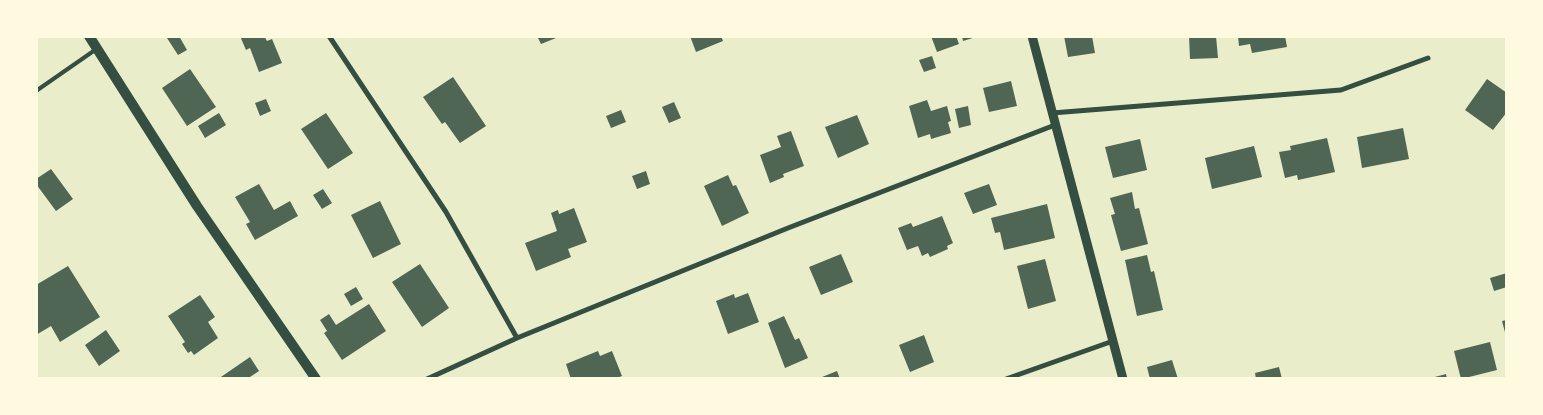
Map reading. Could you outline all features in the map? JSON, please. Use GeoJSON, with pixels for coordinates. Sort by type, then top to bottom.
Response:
{"type":"FeatureCollection","features":[{"type":"Feature","properties":{"kind":"main road"},"geometry":{"type":"LineString","coordinates":[[89,36],[197,206],[316,379]]}},
{"type":"Feature","properties":{"kind":"street"},"geometry":{"type":"LineString","coordinates":[[329,36],[446,212],[517,338]]}},
{"type":"Feature","properties":{"kind":"street"},"geometry":{"type":"LineString","coordinates":[[1032,36],[1123,379]]}},
{"type":"Feature","properties":{"kind":"street"},"geometry":{"type":"LineString","coordinates":[[1052,113],[1341,90],[1386,76],[1428,58]]}},
{"type":"Feature","properties":{"kind":"street"},"geometry":{"type":"LineString","coordinates":[[427,379],[517,338],[788,228],[1055,125]]}},
{"type":"Feature","properties":{"kind":"street"},"geometry":{"type":"LineString","coordinates":[[1006,379],[1113,340]]}},
{"type":"Feature","properties":{"kind":"lane"},"geometry":{"type":"LineString","coordinates":[[36,91],[97,49]]}},
{"type":"Feature","properties":{"kind":"building"},"geometry":{"type":"Polygon","coordinates":[[[179,36],[187,50],[178,55],[167,38],[179,36]]]}},
{"type":"Feature","properties":{"kind":"building"},"geometry":{"type":"Polygon","coordinates":[[[240,36],[264,36],[267,41],[272,39],[282,63],[259,72],[250,48],[246,50],[240,36]]]}},
{"type":"Feature","properties":{"kind":"building"},"geometry":{"type":"Polygon","coordinates":[[[537,36],[561,36],[541,44],[537,36]]]}},
{"type":"Feature","properties":{"kind":"building"},"geometry":{"type":"Polygon","coordinates":[[[690,36],[721,36],[723,41],[696,52],[690,36]]]}},
{"type":"Feature","properties":{"kind":"building"},"geometry":{"type":"Polygon","coordinates":[[[931,36],[956,36],[959,44],[937,52],[931,36]]]}},
{"type":"Feature","properties":{"kind":"building"},"geometry":{"type":"Polygon","coordinates":[[[962,36],[976,36],[976,37],[963,41],[962,36]]]}},
{"type":"Feature","properties":{"kind":"building"},"geometry":{"type":"Polygon","coordinates":[[[1064,36],[1092,36],[1095,53],[1068,57],[1064,36]]]}},
{"type":"Feature","properties":{"kind":"building"},"geometry":{"type":"Polygon","coordinates":[[[1189,36],[1216,36],[1218,58],[1190,59],[1189,36]]]}},
{"type":"Feature","properties":{"kind":"building"},"geometry":{"type":"Polygon","coordinates":[[[1238,36],[1285,36],[1287,47],[1252,53],[1250,44],[1239,46],[1238,36]]]}},
{"type":"Feature","properties":{"kind":"building"},"geometry":{"type":"Polygon","coordinates":[[[932,56],[936,68],[924,72],[919,60],[932,56]]]}},
{"type":"Feature","properties":{"kind":"building"},"geometry":{"type":"Polygon","coordinates":[[[190,69],[216,107],[187,126],[162,88],[190,69]]]}},
{"type":"Feature","properties":{"kind":"building"},"geometry":{"type":"Polygon","coordinates":[[[453,77],[486,126],[460,143],[445,122],[442,124],[423,97],[453,77]]]}},
{"type":"Feature","properties":{"kind":"building"},"geometry":{"type":"Polygon","coordinates":[[[1487,79],[1507,93],[1507,112],[1493,130],[1465,110],[1487,79]]]}},
{"type":"Feature","properties":{"kind":"building"},"geometry":{"type":"Polygon","coordinates":[[[1011,81],[1017,106],[989,112],[983,88],[1011,81]]]}},
{"type":"Feature","properties":{"kind":"building"},"geometry":{"type":"Polygon","coordinates":[[[266,99],[271,111],[260,116],[255,103],[266,99]]]}},
{"type":"Feature","properties":{"kind":"building"},"geometry":{"type":"Polygon","coordinates":[[[927,100],[931,111],[947,106],[951,121],[948,122],[951,133],[931,139],[930,134],[918,138],[909,106],[927,100]]]}},
{"type":"Feature","properties":{"kind":"building"},"geometry":{"type":"Polygon","coordinates":[[[674,102],[681,118],[669,123],[662,107],[674,102]]]}},
{"type":"Feature","properties":{"kind":"building"},"geometry":{"type":"Polygon","coordinates":[[[968,106],[971,125],[959,128],[955,109],[968,106]]]}},
{"type":"Feature","properties":{"kind":"building"},"geometry":{"type":"Polygon","coordinates":[[[621,110],[626,122],[611,128],[606,116],[621,110]]]}},
{"type":"Feature","properties":{"kind":"building"},"geometry":{"type":"Polygon","coordinates":[[[219,113],[226,125],[205,138],[198,126],[219,113]]]}},
{"type":"Feature","properties":{"kind":"building"},"geometry":{"type":"Polygon","coordinates":[[[326,113],[353,153],[328,169],[301,129],[326,113]]]}},
{"type":"Feature","properties":{"kind":"building"},"geometry":{"type":"Polygon","coordinates":[[[857,115],[869,144],[838,158],[825,127],[857,115]]]}},
{"type":"Feature","properties":{"kind":"building"},"geometry":{"type":"Polygon","coordinates":[[[1403,128],[1409,159],[1362,168],[1357,137],[1403,128]]]}},
{"type":"Feature","properties":{"kind":"building"},"geometry":{"type":"Polygon","coordinates":[[[791,131],[804,166],[783,174],[784,177],[770,183],[760,155],[781,147],[777,136],[791,131]]]}},
{"type":"Feature","properties":{"kind":"building"},"geometry":{"type":"Polygon","coordinates":[[[1327,138],[1335,172],[1298,180],[1297,175],[1285,178],[1279,152],[1291,150],[1290,146],[1327,138]]]}},
{"type":"Feature","properties":{"kind":"building"},"geometry":{"type":"Polygon","coordinates":[[[1140,139],[1147,170],[1113,178],[1105,147],[1140,139]]]}},
{"type":"Feature","properties":{"kind":"building"},"geometry":{"type":"Polygon","coordinates":[[[1254,146],[1262,177],[1212,189],[1205,158],[1254,146]]]}},
{"type":"Feature","properties":{"kind":"building"},"geometry":{"type":"Polygon","coordinates":[[[51,169],[73,199],[56,211],[36,184],[36,179],[51,169]]]}},
{"type":"Feature","properties":{"kind":"building"},"geometry":{"type":"Polygon","coordinates":[[[646,171],[650,184],[637,189],[632,176],[646,171]]]}},
{"type":"Feature","properties":{"kind":"building"},"geometry":{"type":"Polygon","coordinates":[[[728,175],[733,186],[736,185],[749,213],[722,226],[704,186],[728,175]]]}},
{"type":"Feature","properties":{"kind":"building"},"geometry":{"type":"Polygon","coordinates":[[[259,184],[274,210],[290,201],[298,216],[255,240],[246,224],[250,222],[235,197],[259,184]]]}},
{"type":"Feature","properties":{"kind":"building"},"geometry":{"type":"Polygon","coordinates":[[[989,184],[997,205],[973,214],[964,193],[989,184]]]}},
{"type":"Feature","properties":{"kind":"building"},"geometry":{"type":"Polygon","coordinates":[[[323,189],[332,203],[322,209],[313,195],[323,189]]]}},
{"type":"Feature","properties":{"kind":"building"},"geometry":{"type":"Polygon","coordinates":[[[1132,192],[1135,209],[1139,208],[1148,244],[1121,251],[1111,215],[1115,214],[1110,198],[1132,192]]]}},
{"type":"Feature","properties":{"kind":"building"},"geometry":{"type":"Polygon","coordinates":[[[380,201],[401,244],[373,258],[351,215],[380,201]]]}},
{"type":"Feature","properties":{"kind":"building"},"geometry":{"type":"Polygon","coordinates":[[[1047,204],[1055,238],[1004,250],[1000,232],[995,233],[991,218],[1047,204]]]}},
{"type":"Feature","properties":{"kind":"building"},"geometry":{"type":"Polygon","coordinates":[[[574,208],[587,242],[568,249],[571,257],[536,271],[525,243],[557,231],[551,213],[558,210],[559,214],[574,208]]]}},
{"type":"Feature","properties":{"kind":"building"},"geometry":{"type":"Polygon","coordinates":[[[942,216],[953,243],[947,246],[948,249],[930,257],[928,253],[922,256],[918,246],[907,250],[898,228],[911,223],[913,227],[942,216]]]}},
{"type":"Feature","properties":{"kind":"building"},"geometry":{"type":"Polygon","coordinates":[[[841,254],[853,282],[821,295],[809,267],[841,254]]]}},
{"type":"Feature","properties":{"kind":"building"},"geometry":{"type":"Polygon","coordinates":[[[1147,255],[1151,272],[1154,271],[1163,310],[1137,316],[1125,260],[1147,255]]]}},
{"type":"Feature","properties":{"kind":"building"},"geometry":{"type":"Polygon","coordinates":[[[1045,259],[1056,301],[1028,309],[1017,266],[1045,259]]]}},
{"type":"Feature","properties":{"kind":"building"},"geometry":{"type":"Polygon","coordinates":[[[420,264],[449,308],[422,327],[392,282],[420,264]]]}},
{"type":"Feature","properties":{"kind":"building"},"geometry":{"type":"Polygon","coordinates":[[[68,266],[100,317],[60,342],[51,326],[36,335],[36,285],[68,266]]]}},
{"type":"Feature","properties":{"kind":"building"},"geometry":{"type":"Polygon","coordinates":[[[1507,273],[1507,287],[1494,291],[1490,278],[1507,273]]]}},
{"type":"Feature","properties":{"kind":"building"},"geometry":{"type":"Polygon","coordinates":[[[356,287],[363,299],[351,306],[344,294],[356,287]]]}},
{"type":"Feature","properties":{"kind":"building"},"geometry":{"type":"Polygon","coordinates":[[[748,293],[759,322],[728,334],[716,301],[734,294],[735,298],[748,293]]]}},
{"type":"Feature","properties":{"kind":"building"},"geometry":{"type":"Polygon","coordinates":[[[200,295],[215,317],[208,322],[218,338],[194,355],[191,351],[188,353],[182,344],[185,342],[168,316],[200,295]]]}},
{"type":"Feature","properties":{"kind":"building"},"geometry":{"type":"Polygon","coordinates":[[[369,304],[386,331],[342,360],[324,333],[327,331],[320,320],[329,314],[336,325],[369,304]]]}},
{"type":"Feature","properties":{"kind":"building"},"geometry":{"type":"Polygon","coordinates":[[[784,316],[795,340],[799,338],[808,358],[785,368],[768,323],[784,316]]]}},
{"type":"Feature","properties":{"kind":"building"},"geometry":{"type":"Polygon","coordinates":[[[1507,320],[1507,336],[1506,336],[1502,321],[1507,320]]]}},
{"type":"Feature","properties":{"kind":"building"},"geometry":{"type":"Polygon","coordinates":[[[106,330],[120,351],[99,366],[85,345],[106,330]]]}},
{"type":"Feature","properties":{"kind":"building"},"geometry":{"type":"Polygon","coordinates":[[[924,335],[934,362],[910,372],[899,345],[924,335]]]}},
{"type":"Feature","properties":{"kind":"building"},"geometry":{"type":"Polygon","coordinates":[[[1490,342],[1497,370],[1461,379],[1454,351],[1490,342]]]}},
{"type":"Feature","properties":{"kind":"building"},"geometry":{"type":"Polygon","coordinates":[[[598,351],[600,356],[612,351],[622,376],[614,379],[571,379],[566,364],[598,351]]]}},
{"type":"Feature","properties":{"kind":"building"},"geometry":{"type":"Polygon","coordinates":[[[250,357],[259,371],[247,379],[218,379],[250,357]]]}},
{"type":"Feature","properties":{"kind":"building"},"geometry":{"type":"Polygon","coordinates":[[[1172,360],[1178,379],[1150,379],[1147,367],[1172,360]]]}},
{"type":"Feature","properties":{"kind":"building"},"geometry":{"type":"Polygon","coordinates":[[[1279,367],[1282,379],[1256,379],[1255,373],[1279,367]]]}},
{"type":"Feature","properties":{"kind":"building"},"geometry":{"type":"Polygon","coordinates":[[[837,371],[840,379],[817,379],[837,371]]]}},
{"type":"Feature","properties":{"kind":"building"},"geometry":{"type":"Polygon","coordinates":[[[1446,374],[1447,379],[1431,379],[1431,378],[1446,374]]]}}]}
